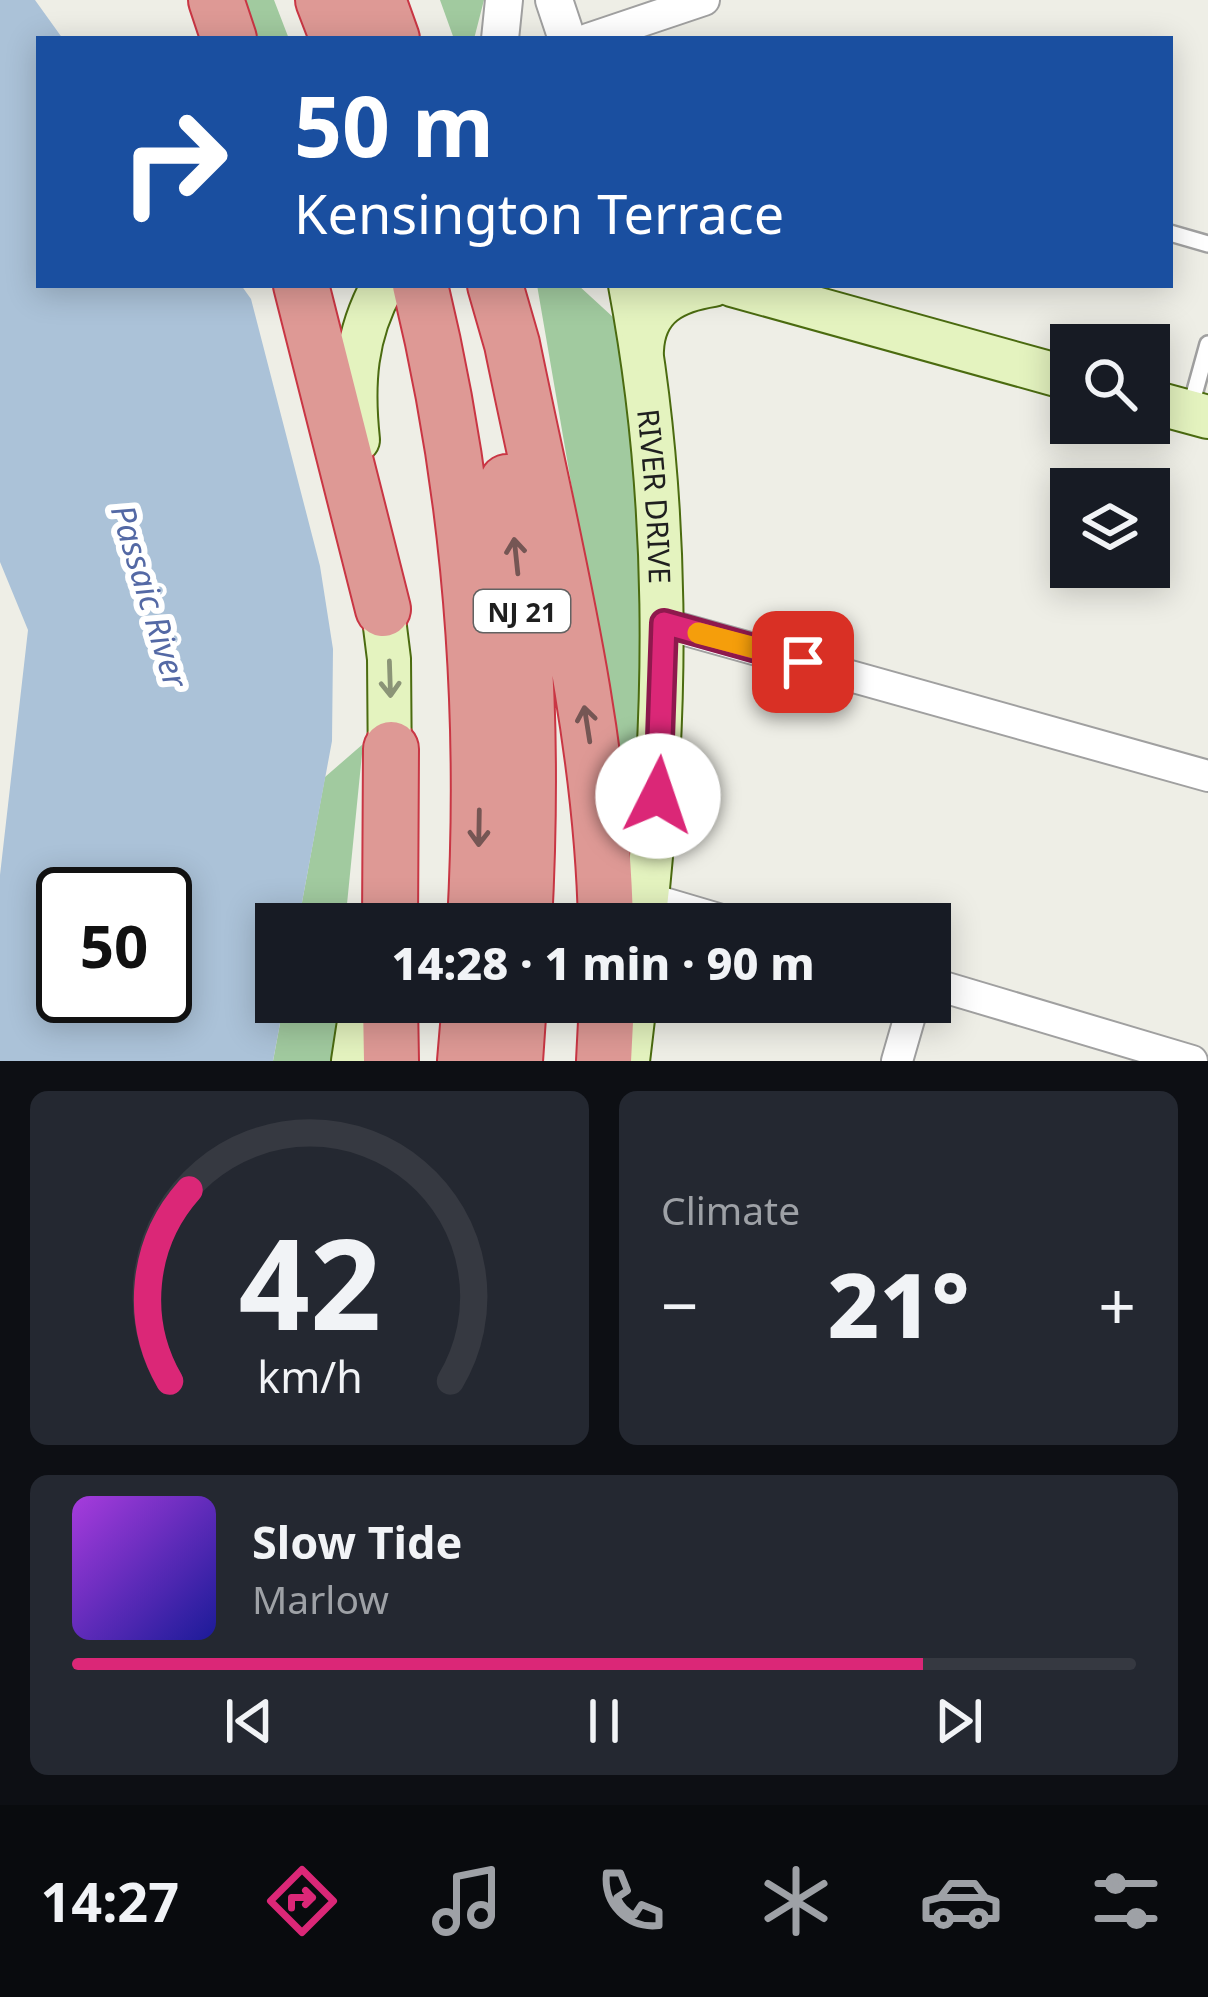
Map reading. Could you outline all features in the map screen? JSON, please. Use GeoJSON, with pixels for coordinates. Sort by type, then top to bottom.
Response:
{"type":"FeatureCollection","features":[{"type":"Feature","properties":{"kind":"highway"},"geometry":{"type":"LineString","coordinates":[[216,0],[228,36]]}},
{"type":"Feature","properties":{"kind":"highway"},"geometry":{"type":"LineString","coordinates":[[323,0],[337,36]]}},
{"type":"Feature","properties":{"kind":"highway"},"geometry":{"type":"LineString","coordinates":[[377,0],[391,36]]}},
{"type":"Feature","properties":{"kind":"highway"},"geometry":{"type":"LineString","coordinates":[[302,288],[383,609]]}},
{"type":"Feature","properties":{"kind":"highway"},"geometry":{"type":"LineString","coordinates":[[484,291],[585,707],[601,828],[628,903]]}},
{"type":"Feature","properties":{"kind":"highway","name":"NJ 21"},"geometry":{"type":"LineString","coordinates":[[484,291],[522,602],[529,786],[525,903]]}},
{"type":"Feature","properties":{"kind":"highway","name":"NJ 21"},"geometry":{"type":"LineString","coordinates":[[426,311],[449,425],[472,607],[480,786],[476,903]]}},
{"type":"Feature","properties":{"kind":"highway"},"geometry":{"type":"LineString","coordinates":[[390,903],[391,749]]}},
{"type":"Feature","properties":{"kind":"highway"},"geometry":{"type":"LineString","coordinates":[[390,1023],[391,1061]]}},
{"type":"Feature","properties":{"kind":"highway"},"geometry":{"type":"LineString","coordinates":[[465,1061],[468,1023]]}},
{"type":"Feature","properties":{"kind":"highway"},"geometry":{"type":"LineString","coordinates":[[515,1061],[518,1023]]}},
{"type":"Feature","properties":{"kind":"highway"},"geometry":{"type":"LineString","coordinates":[[604,1061],[606,1023]]}},
{"type":"Feature","properties":{"kind":"main road"},"geometry":{"type":"LineString","coordinates":[[377,903],[389,806],[389,659],[354,378],[368,317],[382,288]]}},
{"type":"Feature","properties":{"kind":"main road"},"geometry":{"type":"LineString","coordinates":[[611,288],[632,327],[641,357]]}},
{"type":"Feature","properties":{"kind":"main road","name":"RIVER DRIVE"},"geometry":{"type":"LineString","coordinates":[[630,288],[656,480],[664,623],[661,764],[634,903]]}},
{"type":"Feature","properties":{"kind":"main road"},"geometry":{"type":"LineString","coordinates":[[641,357],[643,332],[661,303],[701,288]]}},
{"type":"Feature","properties":{"kind":"main road"},"geometry":{"type":"LineString","coordinates":[[743,288],[1050,373]]}},
{"type":"Feature","properties":{"kind":"main road"},"geometry":{"type":"LineString","coordinates":[[353,1061],[359,1023]]}},
{"type":"Feature","properties":{"kind":"main road"},"geometry":{"type":"LineString","coordinates":[[628,1061],[633,1023]]}},
{"type":"Feature","properties":{"kind":"street"},"geometry":{"type":"LineString","coordinates":[[500,36],[504,0]]}},
{"type":"Feature","properties":{"kind":"street"},"geometry":{"type":"LineString","coordinates":[[554,0],[566,36]]}},
{"type":"Feature","properties":{"kind":"street"},"geometry":{"type":"LineString","coordinates":[[597,36],[704,0]]}},
{"type":"Feature","properties":{"kind":"street"},"geometry":{"type":"LineString","coordinates":[[354,378],[361,313],[369,288]]}},
{"type":"Feature","properties":{"kind":"street"},"geometry":{"type":"LineString","coordinates":[[664,623],[1208,776]]}},
{"type":"Feature","properties":{"kind":"street"},"geometry":{"type":"LineString","coordinates":[[951,988],[1186,1060]]}},
{"type":"Feature","properties":{"kind":"street"},"geometry":{"type":"LineString","coordinates":[[897,1061],[908,1023]]}},
{"type":"Feature","properties":{"kind":"lane"},"geometry":{"type":"LineString","coordinates":[[1173,234],[1208,244]]}},
{"type":"Feature","properties":{"kind":"lane"},"geometry":{"type":"LineString","coordinates":[[1182,410],[1208,344]]}},
{"type":"Feature","properties":{"kind":"green space"},"geometry":{"type":"Polygon","coordinates":[[[232,0],[274,0],[288,36],[244,36],[232,0]]]}},
{"type":"Feature","properties":{"kind":"green space"},"geometry":{"type":"Polygon","coordinates":[[[440,0],[484,0],[475,36],[453,36],[440,0]]]}},
{"type":"Feature","properties":{"kind":"green space"},"geometry":{"type":"Polygon","coordinates":[[[538,288],[581,288],[614,318],[641,474],[646,796],[636,860],[538,288]]]}},
{"type":"Feature","properties":{"kind":"green space"},"geometry":{"type":"Polygon","coordinates":[[[363,744],[347,903],[302,903],[325,777],[363,744]]]}},
{"type":"Feature","properties":{"kind":"green space"},"geometry":{"type":"Polygon","coordinates":[[[280,1023],[336,1023],[332,1061],[273,1061],[280,1023]]]}},
{"type":"Feature","properties":{"kind":"water","name":"Passaic River"},"geometry":{"type":"Polygon","coordinates":[[[0,0],[35,0],[61,36],[36,36],[36,288],[243,288],[251,299],[320,566],[333,649],[332,741],[302,903],[255,903],[255,1023],[280,1023],[273,1061],[0,1061],[0,875],[28,630],[0,562],[0,0]]]}},
{"type":"Feature","properties":{"kind":"slow traffic"},"geometry":{"type":"LineString","coordinates":[[698,633],[759,649]]}},
{"type":"Feature","properties":{"kind":"route"},"geometry":{"type":"LineString","coordinates":[[658,796],[664,623],[803,662]]}}]}
